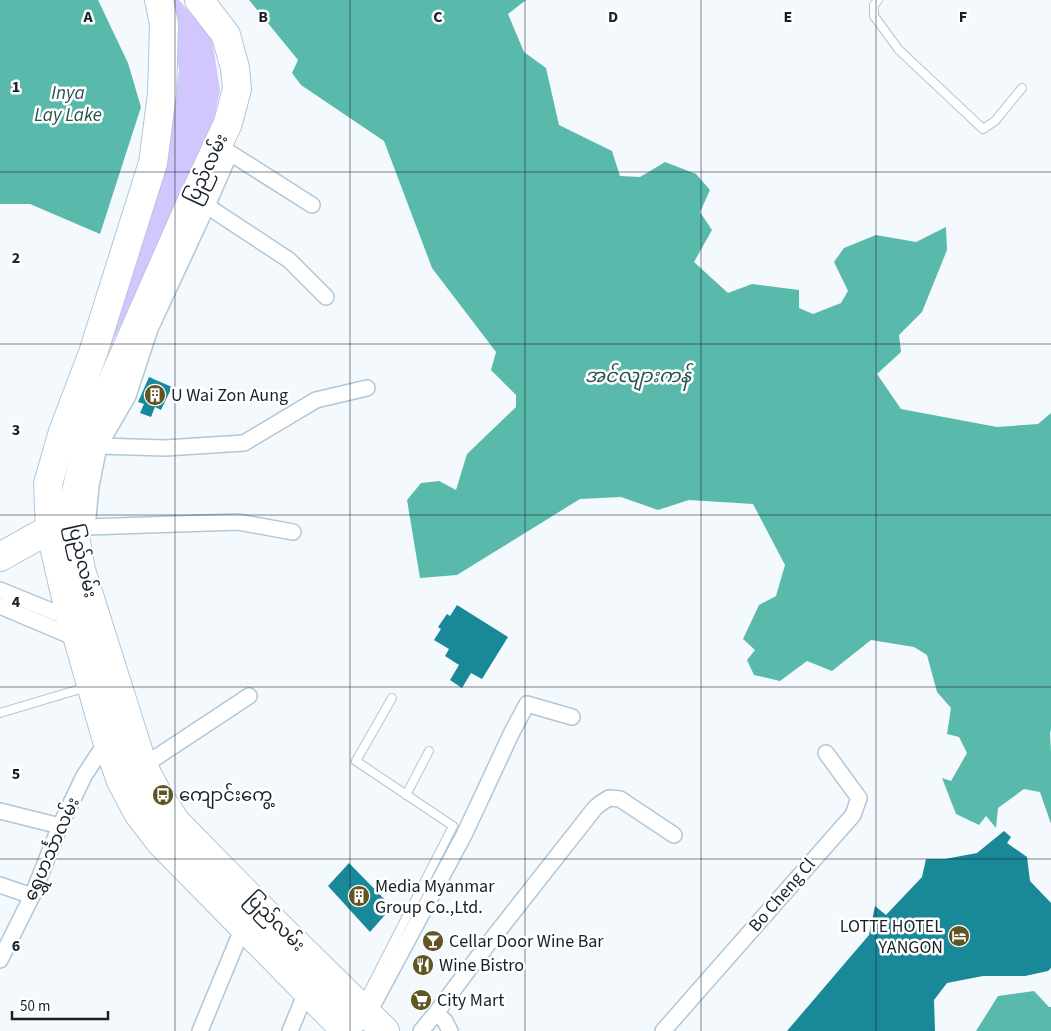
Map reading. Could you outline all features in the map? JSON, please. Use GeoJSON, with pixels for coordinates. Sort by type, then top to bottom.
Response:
{"type":"FeatureCollection","features":[{"type":"Feature","properties":{"kind":"highway","name":"ပြည်လမ်း"},"geometry":{"type":"LineString","coordinates":[[159,0],[164,24],[162,94],[153,163],[93,353],[63,432],[48,484],[50,529],[81,624],[143,766],[158,795],[176,822],[275,923],[366,1021]]}},
{"type":"Feature","properties":{"kind":"highway","name":"ပြည်လမ်း"},"geometry":{"type":"LineString","coordinates":[[199,0],[226,35],[235,68],[237,89],[228,123],[198,207],[90,432],[71,514],[81,570],[81,624],[91,686],[107,741],[121,781],[138,813],[161,844],[346,1031]]}},
{"type":"Feature","properties":{"kind":"highway"},"geometry":{"type":"LineString","coordinates":[[0,557],[50,529]]}},
{"type":"Feature","properties":{"kind":"street"},"geometry":{"type":"LineString","coordinates":[[292,532],[238,522],[87,527],[90,486],[99,446],[128,396],[150,329],[198,207],[230,153],[312,205]]}},
{"type":"Feature","properties":{"kind":"street"},"geometry":{"type":"LineString","coordinates":[[198,207],[289,260],[326,297]]}},
{"type":"Feature","properties":{"kind":"street"},"geometry":{"type":"LineString","coordinates":[[99,446],[164,448],[244,443],[316,400],[367,388]]}},
{"type":"Feature","properties":{"kind":"street"},"geometry":{"type":"LineString","coordinates":[[0,590],[81,624]]}},
{"type":"Feature","properties":{"kind":"street"},"geometry":{"type":"LineString","coordinates":[[0,606],[81,624]]}},
{"type":"Feature","properties":{"kind":"street"},"geometry":{"type":"LineString","coordinates":[[143,766],[249,696]]}},
{"type":"Feature","properties":{"kind":"street"},"geometry":{"type":"LineString","coordinates":[[366,1021],[464,835],[527,704],[572,717]]}},
{"type":"Feature","properties":{"kind":"street","name":"ရွှေဟင်္သာလမ်း"},"geometry":{"type":"LineString","coordinates":[[0,960],[32,896],[60,826],[84,776],[107,741]]}},
{"type":"Feature","properties":{"kind":"street","name":"Bo Cheng Cl"},"geometry":{"type":"LineString","coordinates":[[663,1031],[853,815],[859,798],[826,753]]}},
{"type":"Feature","properties":{"kind":"street"},"geometry":{"type":"LineString","coordinates":[[421,1031],[601,802],[609,798],[620,799],[674,835]]}},
{"type":"Feature","properties":{"kind":"street"},"geometry":{"type":"LineString","coordinates":[[0,811],[60,826]]}},
{"type":"Feature","properties":{"kind":"street"},"geometry":{"type":"LineString","coordinates":[[0,885],[32,896]]}},
{"type":"Feature","properties":{"kind":"street"},"geometry":{"type":"LineString","coordinates":[[200,1031],[243,927]]}},
{"type":"Feature","properties":{"kind":"street"},"geometry":{"type":"LineString","coordinates":[[290,1031],[307,990]]}},
{"type":"Feature","properties":{"kind":"street"},"geometry":{"type":"LineString","coordinates":[[436,1013],[445,1020],[450,1031]]}},
{"type":"Feature","properties":{"kind":"lane"},"geometry":{"type":"LineString","coordinates":[[878,0],[874,5],[874,16],[899,50],[983,130],[995,121],[1022,88]]}},
{"type":"Feature","properties":{"kind":"lane"},"geometry":{"type":"LineString","coordinates":[[0,713],[91,686]]}},
{"type":"Feature","properties":{"kind":"lane"},"geometry":{"type":"LineString","coordinates":[[366,1021],[453,826],[356,761],[392,698]]}},
{"type":"Feature","properties":{"kind":"lane"},"geometry":{"type":"LineString","coordinates":[[406,795],[429,751]]}},
{"type":"Feature","properties":{"kind":"shaded area"},"geometry":{"type":"Polygon","coordinates":[[[170,0],[179,0],[212,39],[220,90],[207,150],[106,355],[163,178],[179,71],[170,0]]]}},
{"type":"Feature","properties":{"kind":"water","name":"Inya Lay Lake"},"geometry":{"type":"Polygon","coordinates":[[[0,0],[98,0],[128,63],[141,107],[100,234],[30,204],[0,204],[0,0]]]}},
{"type":"Feature","properties":{"kind":"water","name":"အင်လျားကန်"},"geometry":{"type":"Polygon","coordinates":[[[249,0],[526,0],[508,14],[524,52],[546,68],[559,125],[612,151],[620,176],[640,177],[665,162],[696,174],[710,190],[700,212],[712,230],[694,262],[728,293],[752,284],[799,290],[799,308],[813,314],[841,303],[848,291],[834,262],[844,248],[876,235],[916,242],[946,227],[947,250],[922,312],[899,335],[901,352],[877,374],[901,409],[997,427],[1038,424],[1051,413],[1051,824],[1040,792],[1024,789],[998,808],[996,828],[986,816],[979,825],[956,814],[942,778],[951,781],[967,753],[959,737],[947,734],[951,708],[937,692],[927,655],[914,647],[871,640],[832,671],[807,661],[780,681],[754,675],[747,660],[755,650],[743,639],[759,605],[776,596],[785,565],[753,504],[689,500],[658,510],[621,497],[580,499],[457,575],[420,578],[407,500],[421,483],[439,481],[456,490],[467,454],[516,407],[516,395],[491,370],[496,352],[432,268],[384,141],[301,85],[292,73],[298,60],[249,0]]]}},
{"type":"Feature","properties":{"kind":"water"},"geometry":{"type":"Polygon","coordinates":[[[1034,991],[1051,1007],[1051,1031],[976,1031],[998,996],[1034,991]]]}},
{"type":"Feature","properties":{"kind":"building","name":"U Wai Zon Aung"},"geometry":{"type":"Polygon","coordinates":[[[149,377],[172,387],[161,410],[155,407],[151,417],[140,413],[144,404],[138,402],[149,377]]]}},
{"type":"Feature","properties":{"kind":"building"},"geometry":{"type":"Polygon","coordinates":[[[457,605],[508,637],[482,679],[471,673],[462,688],[450,680],[459,665],[445,656],[449,649],[434,640],[441,629],[438,627],[447,614],[450,616],[457,605]]]}},
{"type":"Feature","properties":{"kind":"building","name":"LOTTE HOTEL YANGON"},"geometry":{"type":"Polygon","coordinates":[[[1004,831],[1011,837],[1007,843],[1027,857],[1030,881],[1051,903],[1051,968],[1048,971],[1025,976],[983,976],[947,983],[934,1000],[935,1031],[787,1031],[869,935],[875,906],[886,915],[922,877],[926,859],[945,859],[977,853],[1004,831]]]}},
{"type":"Feature","properties":{"kind":"building","name":"Media Myanmar Group Co.,Ltd."},"geometry":{"type":"Polygon","coordinates":[[[349,863],[392,907],[370,932],[328,886],[349,863]]]}},
{"type":"Feature","properties":{"kind":"place","name":"U Wai Zon Aung"},"geometry":{"type":"Point","coordinates":[155,395]}},
{"type":"Feature","properties":{"kind":"place","name":"ကျောင်းကွေ့"},"geometry":{"type":"Point","coordinates":[163,795]}},
{"type":"Feature","properties":{"kind":"place","name":"Media Myanmar Group Co.,Ltd."},"geometry":{"type":"Point","coordinates":[359,896]}},
{"type":"Feature","properties":{"kind":"place","name":"LOTTE HOTEL YANGON"},"geometry":{"type":"Point","coordinates":[959,936]}},
{"type":"Feature","properties":{"kind":"place","name":"Cellar Door Wine Bar"},"geometry":{"type":"Point","coordinates":[433,941]}},
{"type":"Feature","properties":{"kind":"place","name":"Wine Bistro"},"geometry":{"type":"Point","coordinates":[423,965]}},
{"type":"Feature","properties":{"kind":"place","name":"City Mart"},"geometry":{"type":"Point","coordinates":[421,1000]}}]}
